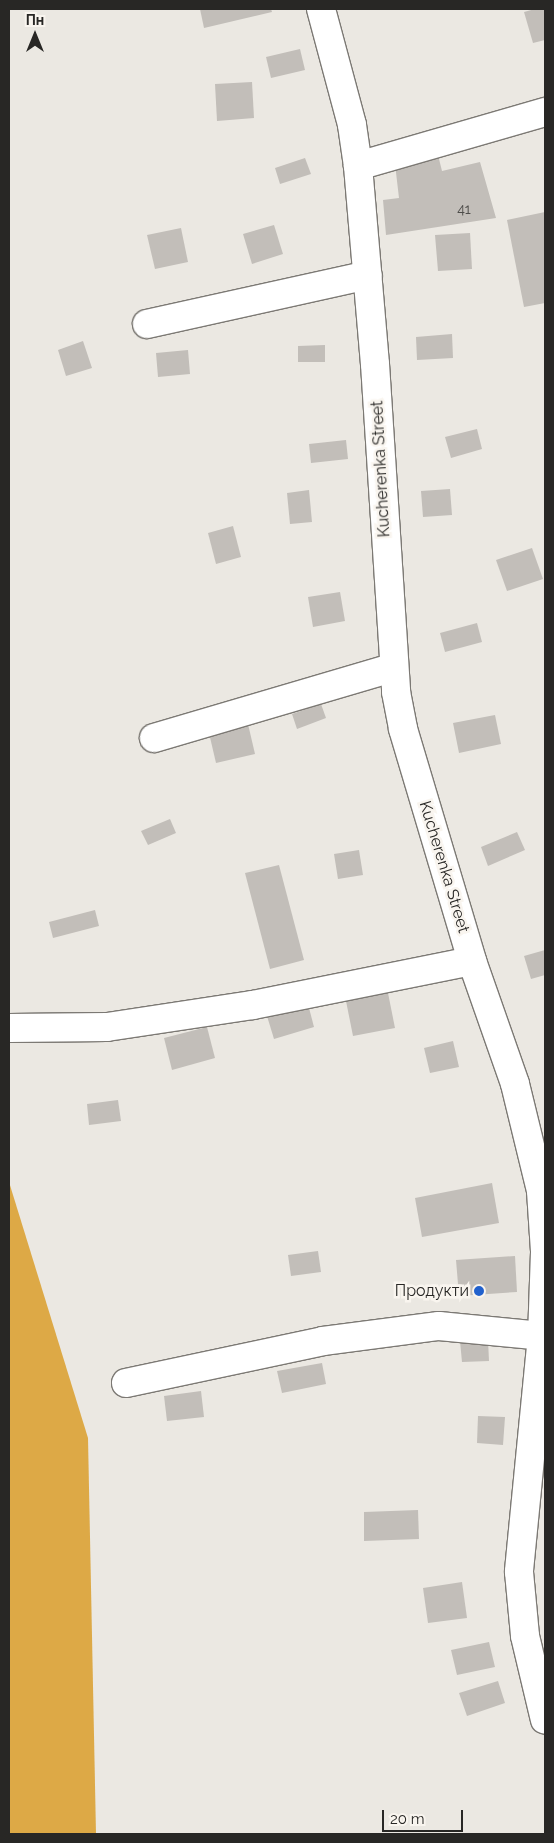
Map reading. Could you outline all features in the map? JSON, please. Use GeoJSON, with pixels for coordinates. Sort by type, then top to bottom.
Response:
{"type":"FeatureCollection","features":[{"type":"Feature","properties":{"kind":"street","name":"Kucherenka Street"},"geometry":{"type":"LineString","coordinates":[[321,9],[352,125],[358,166],[368,275],[392,668],[403,729],[472,961],[515,1084],[541,1191],[545,1252],[542,1336],[520,1572],[525,1636],[545,1720]]}},
{"type":"Feature","properties":{"kind":"street"},"geometry":{"type":"LineString","coordinates":[[358,166],[545,112]]}},
{"type":"Feature","properties":{"kind":"street"},"geometry":{"type":"LineString","coordinates":[[147,324],[368,275]]}},
{"type":"Feature","properties":{"kind":"street"},"geometry":{"type":"LineString","coordinates":[[154,738],[392,668]]}},
{"type":"Feature","properties":{"kind":"street"},"geometry":{"type":"LineString","coordinates":[[9,1028],[117,1026],[253,1005],[472,961]]}},
{"type":"Feature","properties":{"kind":"street"},"geometry":{"type":"LineString","coordinates":[[126,1383],[323,1341],[439,1326],[542,1336]]}},
{"type":"Feature","properties":{"kind":"shaded area"},"geometry":{"type":"Polygon","coordinates":[[[9,1182],[88,1438],[96,1834],[9,1834],[9,1182]]]}},
{"type":"Feature","properties":{"kind":"building"},"geometry":{"type":"Polygon","coordinates":[[[200,9],[271,9],[272,12],[204,28],[200,9]]]}},
{"type":"Feature","properties":{"kind":"building"},"geometry":{"type":"Polygon","coordinates":[[[545,9],[545,40],[533,43],[524,12],[545,9]]]}},
{"type":"Feature","properties":{"kind":"building"},"geometry":{"type":"Polygon","coordinates":[[[300,49],[305,70],[271,78],[266,57],[300,49]]]}},
{"type":"Feature","properties":{"kind":"building"},"geometry":{"type":"Polygon","coordinates":[[[252,82],[254,118],[217,121],[215,84],[252,82]]]}},
{"type":"Feature","properties":{"kind":"building"},"geometry":{"type":"Polygon","coordinates":[[[438,155],[442,171],[480,162],[496,218],[386,235],[383,200],[399,198],[395,164],[438,155]]]}},
{"type":"Feature","properties":{"kind":"building"},"geometry":{"type":"Polygon","coordinates":[[[305,158],[311,174],[280,184],[275,168],[305,158]]]}},
{"type":"Feature","properties":{"kind":"building"},"geometry":{"type":"Polygon","coordinates":[[[545,212],[545,303],[524,307],[507,220],[545,212]]]}},
{"type":"Feature","properties":{"kind":"building"},"geometry":{"type":"Polygon","coordinates":[[[274,225],[283,254],[252,264],[243,234],[274,225]]]}},
{"type":"Feature","properties":{"kind":"building"},"geometry":{"type":"Polygon","coordinates":[[[181,228],[188,262],[155,269],[147,235],[181,228]]]}},
{"type":"Feature","properties":{"kind":"building"},"geometry":{"type":"Polygon","coordinates":[[[470,233],[472,269],[438,271],[435,235],[470,233]]]}},
{"type":"Feature","properties":{"kind":"building"},"geometry":{"type":"Polygon","coordinates":[[[452,334],[453,358],[417,360],[416,337],[452,334]]]}},
{"type":"Feature","properties":{"kind":"building"},"geometry":{"type":"Polygon","coordinates":[[[83,341],[92,368],[66,376],[58,350],[83,341]]]}},
{"type":"Feature","properties":{"kind":"building"},"geometry":{"type":"Polygon","coordinates":[[[325,345],[325,362],[298,362],[298,346],[325,345]]]}},
{"type":"Feature","properties":{"kind":"building"},"geometry":{"type":"Polygon","coordinates":[[[188,350],[190,374],[158,377],[156,353],[188,350]]]}},
{"type":"Feature","properties":{"kind":"building"},"geometry":{"type":"Polygon","coordinates":[[[477,429],[482,449],[451,458],[445,437],[477,429]]]}},
{"type":"Feature","properties":{"kind":"building"},"geometry":{"type":"Polygon","coordinates":[[[346,440],[348,459],[311,463],[309,444],[346,440]]]}},
{"type":"Feature","properties":{"kind":"building"},"geometry":{"type":"Polygon","coordinates":[[[450,489],[452,515],[423,517],[421,491],[450,489]]]}},
{"type":"Feature","properties":{"kind":"building"},"geometry":{"type":"Polygon","coordinates":[[[309,490],[312,522],[290,524],[287,493],[309,490]]]}},
{"type":"Feature","properties":{"kind":"building"},"geometry":{"type":"Polygon","coordinates":[[[233,526],[241,557],[216,564],[208,533],[233,526]]]}},
{"type":"Feature","properties":{"kind":"building"},"geometry":{"type":"Polygon","coordinates":[[[532,548],[543,579],[507,591],[496,560],[532,548]]]}},
{"type":"Feature","properties":{"kind":"building"},"geometry":{"type":"Polygon","coordinates":[[[340,592],[345,621],[313,627],[308,597],[340,592]]]}},
{"type":"Feature","properties":{"kind":"building"},"geometry":{"type":"Polygon","coordinates":[[[477,623],[482,642],[445,652],[440,633],[477,623]]]}},
{"type":"Feature","properties":{"kind":"building"},"geometry":{"type":"Polygon","coordinates":[[[321,704],[326,718],[297,729],[292,714],[321,704]]]}},
{"type":"Feature","properties":{"kind":"building"},"geometry":{"type":"Polygon","coordinates":[[[495,715],[501,744],[459,753],[453,723],[495,715]]]}},
{"type":"Feature","properties":{"kind":"building"},"geometry":{"type":"Polygon","coordinates":[[[248,724],[255,754],[216,763],[209,733],[248,724]]]}},
{"type":"Feature","properties":{"kind":"building"},"geometry":{"type":"Polygon","coordinates":[[[170,819],[176,833],[148,845],[141,831],[170,819]]]}},
{"type":"Feature","properties":{"kind":"building"},"geometry":{"type":"Polygon","coordinates":[[[517,832],[525,850],[488,866],[481,847],[517,832]]]}},
{"type":"Feature","properties":{"kind":"building"},"geometry":{"type":"Polygon","coordinates":[[[359,850],[363,875],[338,879],[334,854],[359,850]]]}},
{"type":"Feature","properties":{"kind":"building"},"geometry":{"type":"Polygon","coordinates":[[[279,865],[304,960],[270,969],[245,873],[279,865]]]}},
{"type":"Feature","properties":{"kind":"building"},"geometry":{"type":"Polygon","coordinates":[[[95,910],[99,926],[53,938],[49,922],[95,910]]]}},
{"type":"Feature","properties":{"kind":"building"},"geometry":{"type":"Polygon","coordinates":[[[545,950],[545,975],[531,979],[524,956],[545,950]]]}},
{"type":"Feature","properties":{"kind":"building"},"geometry":{"type":"Polygon","coordinates":[[[388,993],[395,1028],[353,1036],[346,1001],[388,993]]]}},
{"type":"Feature","properties":{"kind":"building"},"geometry":{"type":"Polygon","coordinates":[[[308,1004],[314,1027],[274,1039],[267,1016],[308,1004]]]}},
{"type":"Feature","properties":{"kind":"building"},"geometry":{"type":"Polygon","coordinates":[[[207,1027],[215,1058],[172,1070],[164,1038],[207,1027]]]}},
{"type":"Feature","properties":{"kind":"building"},"geometry":{"type":"Polygon","coordinates":[[[453,1041],[459,1067],[430,1073],[424,1048],[453,1041]]]}},
{"type":"Feature","properties":{"kind":"building"},"geometry":{"type":"Polygon","coordinates":[[[118,1100],[121,1121],[89,1125],[87,1104],[118,1100]]]}},
{"type":"Feature","properties":{"kind":"building"},"geometry":{"type":"Polygon","coordinates":[[[492,1183],[499,1223],[422,1237],[415,1198],[492,1183]]]}},
{"type":"Feature","properties":{"kind":"building"},"geometry":{"type":"Polygon","coordinates":[[[318,1251],[321,1272],[291,1276],[288,1255],[318,1251]]]}},
{"type":"Feature","properties":{"kind":"building"},"geometry":{"type":"Polygon","coordinates":[[[515,1256],[517,1292],[459,1296],[456,1260],[515,1256]]]}},
{"type":"Feature","properties":{"kind":"building"},"geometry":{"type":"Polygon","coordinates":[[[488,1340],[489,1361],[462,1362],[460,1341],[488,1340]]]}},
{"type":"Feature","properties":{"kind":"building"},"geometry":{"type":"Polygon","coordinates":[[[322,1363],[326,1384],[282,1393],[277,1371],[322,1363]]]}},
{"type":"Feature","properties":{"kind":"building"},"geometry":{"type":"Polygon","coordinates":[[[201,1391],[204,1417],[167,1421],[164,1396],[201,1391]]]}},
{"type":"Feature","properties":{"kind":"building"},"geometry":{"type":"Polygon","coordinates":[[[478,1416],[505,1417],[503,1445],[477,1443],[478,1416]]]}},
{"type":"Feature","properties":{"kind":"building"},"geometry":{"type":"Polygon","coordinates":[[[418,1510],[419,1539],[364,1541],[364,1512],[418,1510]]]}},
{"type":"Feature","properties":{"kind":"building"},"geometry":{"type":"Polygon","coordinates":[[[462,1582],[467,1618],[428,1623],[423,1588],[462,1582]]]}},
{"type":"Feature","properties":{"kind":"building"},"geometry":{"type":"Polygon","coordinates":[[[489,1642],[495,1667],[457,1675],[451,1650],[489,1642]]]}},
{"type":"Feature","properties":{"kind":"building"},"geometry":{"type":"Polygon","coordinates":[[[498,1681],[505,1703],[467,1716],[459,1693],[498,1681]]]}},
{"type":"Feature","properties":{"kind":"place","name":"Продукти"},"geometry":{"type":"Point","coordinates":[479,1291]}}]}
